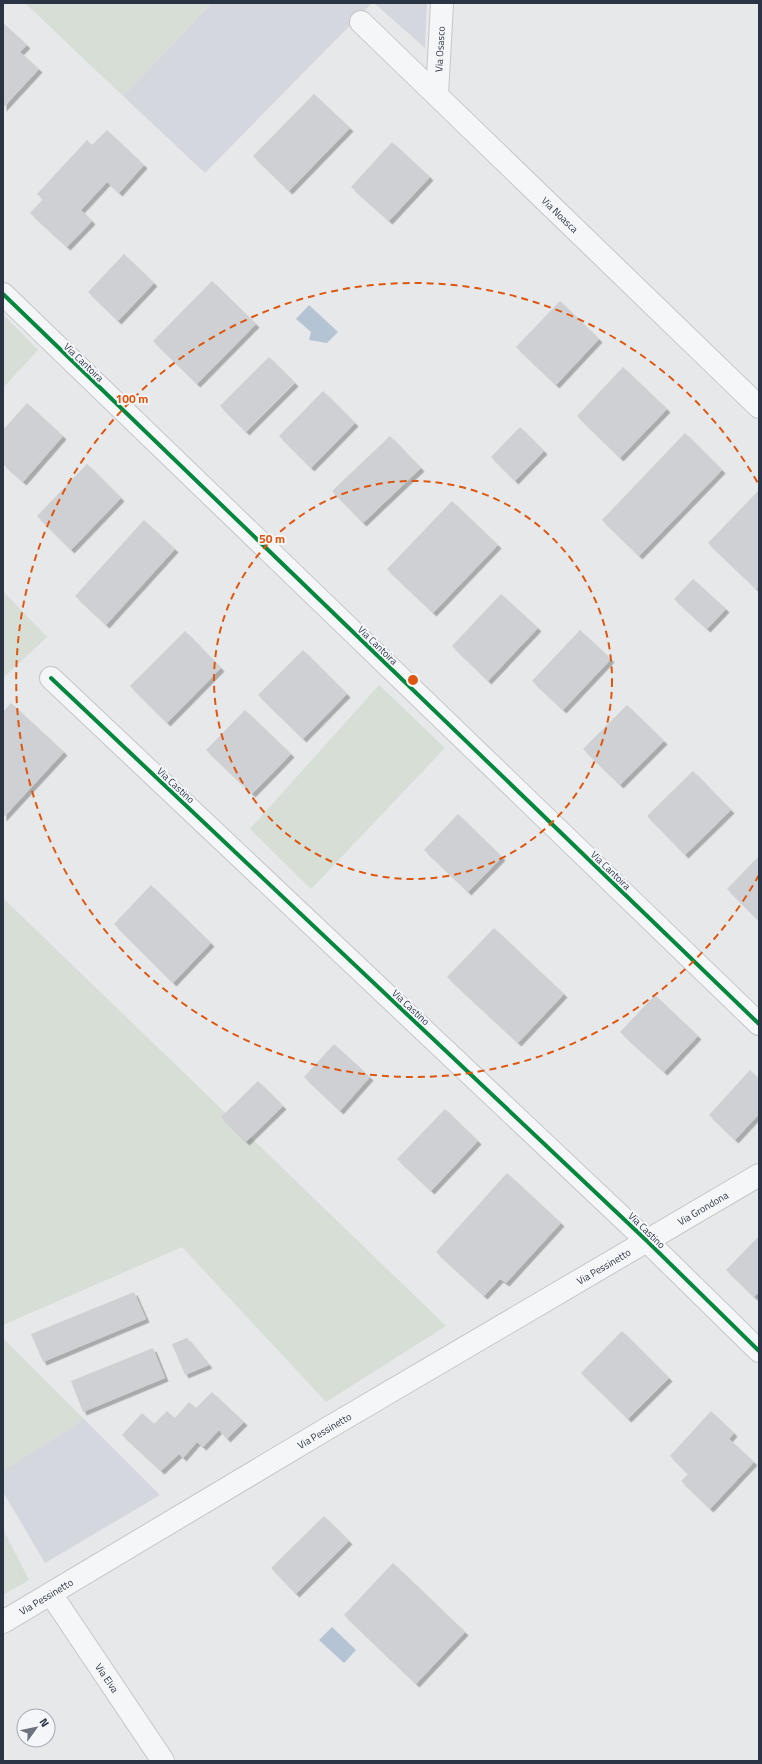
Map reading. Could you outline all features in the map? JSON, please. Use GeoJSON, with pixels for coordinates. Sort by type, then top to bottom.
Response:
{"type":"FeatureCollection","features":[{"type":"Feature","properties":{"kind":"street","name":"Via Osasco"},"geometry":{"type":"LineString","coordinates":[[437,95],[442,3]]}},
{"type":"Feature","properties":{"kind":"street","name":"Via Noasca"},"geometry":{"type":"LineString","coordinates":[[361,22],[759,407]]}},
{"type":"Feature","properties":{"kind":"street","name":"Via Cantoira"},"geometry":{"type":"LineString","coordinates":[[3,294],[759,1024]]}},
{"type":"Feature","properties":{"kind":"street","name":"Via Castino"},"geometry":{"type":"LineString","coordinates":[[51,678],[647,1241],[759,1351]]}},
{"type":"Feature","properties":{"kind":"street","name":"Via Grondona"},"geometry":{"type":"LineString","coordinates":[[647,1241],[759,1175]]}},
{"type":"Feature","properties":{"kind":"street","name":"Via Pessinetto"},"geometry":{"type":"LineString","coordinates":[[3,1622],[323,1431],[647,1241]]}},
{"type":"Feature","properties":{"kind":"street","name":"Via Elva"},"geometry":{"type":"LineString","coordinates":[[50,1594],[163,1761]]}},
{"type":"Feature","properties":{"kind":"shaded area"},"geometry":{"type":"Polygon","coordinates":[[[25,3],[212,3],[123,96],[25,3]]]}},
{"type":"Feature","properties":{"kind":"shaded area"},"geometry":{"type":"Polygon","coordinates":[[[212,3],[372,3],[205,173],[123,96],[212,3]]]}},
{"type":"Feature","properties":{"kind":"shaded area"},"geometry":{"type":"Polygon","coordinates":[[[374,3],[427,3],[425,48],[374,3]]]}},
{"type":"Feature","properties":{"kind":"shaded area"},"geometry":{"type":"Polygon","coordinates":[[[3,314],[38,350],[3,388],[3,314]]]}},
{"type":"Feature","properties":{"kind":"shaded area"},"geometry":{"type":"Polygon","coordinates":[[[3,591],[47,637],[3,678],[3,591]]]}},
{"type":"Feature","properties":{"kind":"shaded area"},"geometry":{"type":"Polygon","coordinates":[[[379,685],[445,748],[311,889],[250,829],[379,685]]]}},
{"type":"Feature","properties":{"kind":"shaded area"},"geometry":{"type":"Polygon","coordinates":[[[3,898],[446,1326],[326,1402],[182,1247],[3,1325],[3,898]]]}},
{"type":"Feature","properties":{"kind":"shaded area"},"geometry":{"type":"Polygon","coordinates":[[[3,1338],[84,1419],[3,1471],[3,1338]]]}},
{"type":"Feature","properties":{"kind":"shaded area"},"geometry":{"type":"Polygon","coordinates":[[[84,1419],[160,1495],[45,1563],[3,1492],[3,1471],[84,1419]]]}},
{"type":"Feature","properties":{"kind":"shaded area"},"geometry":{"type":"Polygon","coordinates":[[[3,1529],[29,1580],[3,1595],[3,1529]]]}},
{"type":"Feature","properties":{"kind":"water"},"geometry":{"type":"Polygon","coordinates":[[[309,305],[338,332],[327,343],[309,340],[311,332],[296,319],[309,305]]]}},
{"type":"Feature","properties":{"kind":"water"},"geometry":{"type":"Polygon","coordinates":[[[332,1627],[356,1650],[344,1663],[319,1640],[332,1627]]]}},
{"type":"Feature","properties":{"kind":"building"},"geometry":{"type":"Polygon","coordinates":[[[3,23],[27,45],[20,52],[39,69],[3,108],[3,23]]]}},
{"type":"Feature","properties":{"kind":"building"},"geometry":{"type":"Polygon","coordinates":[[[314,94],[350,128],[289,191],[253,156],[314,94]]]}},
{"type":"Feature","properties":{"kind":"building"},"geometry":{"type":"Polygon","coordinates":[[[107,130],[144,165],[119,193],[107,182],[81,210],[92,221],[67,247],[30,213],[43,199],[37,194],[87,140],[92,145],[107,130]]]}},
{"type":"Feature","properties":{"kind":"building"},"geometry":{"type":"Polygon","coordinates":[[[392,142],[430,177],[389,221],[351,187],[392,142]]]}},
{"type":"Feature","properties":{"kind":"building"},"geometry":{"type":"Polygon","coordinates":[[[124,254],[154,283],[118,321],[88,292],[124,254]]]}},
{"type":"Feature","properties":{"kind":"building"},"geometry":{"type":"Polygon","coordinates":[[[212,281],[256,324],[197,384],[153,341],[212,281]]]}},
{"type":"Feature","properties":{"kind":"building"},"geometry":{"type":"Polygon","coordinates":[[[560,301],[599,339],[556,385],[516,347],[560,301]]]}},
{"type":"Feature","properties":{"kind":"building"},"geometry":{"type":"Polygon","coordinates":[[[269,357],[295,383],[246,432],[220,406],[269,357]]]}},
{"type":"Feature","properties":{"kind":"building"},"geometry":{"type":"Polygon","coordinates":[[[623,367],[667,409],[620,458],[577,416],[623,367]]]}},
{"type":"Feature","properties":{"kind":"building"},"geometry":{"type":"Polygon","coordinates":[[[323,391],[355,423],[311,468],[279,436],[323,391]]]}},
{"type":"Feature","properties":{"kind":"building"},"geometry":{"type":"Polygon","coordinates":[[[27,403],[63,436],[23,482],[3,464],[3,430],[27,403]]]}},
{"type":"Feature","properties":{"kind":"building"},"geometry":{"type":"Polygon","coordinates":[[[520,427],[544,451],[515,481],[491,457],[520,427]]]}},
{"type":"Feature","properties":{"kind":"building"},"geometry":{"type":"Polygon","coordinates":[[[685,433],[722,470],[639,556],[602,520],[685,433]]]}},
{"type":"Feature","properties":{"kind":"building"},"geometry":{"type":"Polygon","coordinates":[[[390,436],[421,468],[363,523],[332,491],[390,436]]]}},
{"type":"Feature","properties":{"kind":"building"},"geometry":{"type":"Polygon","coordinates":[[[87,464],[121,498],[71,550],[37,516],[87,464]]]}},
{"type":"Feature","properties":{"kind":"building"},"geometry":{"type":"Polygon","coordinates":[[[759,490],[759,587],[756,589],[708,543],[759,490]]]}},
{"type":"Feature","properties":{"kind":"building"},"geometry":{"type":"Polygon","coordinates":[[[452,501],[498,545],[433,613],[387,569],[452,501]]]}},
{"type":"Feature","properties":{"kind":"building"},"geometry":{"type":"Polygon","coordinates":[[[144,520],[175,549],[106,625],[75,596],[144,520]]]}},
{"type":"Feature","properties":{"kind":"building"},"geometry":{"type":"Polygon","coordinates":[[[693,579],[726,609],[707,629],[674,599],[693,579]]]}},
{"type":"Feature","properties":{"kind":"building"},"geometry":{"type":"Polygon","coordinates":[[[501,594],[538,628],[488,681],[452,646],[501,594]]]}},
{"type":"Feature","properties":{"kind":"building"},"geometry":{"type":"Polygon","coordinates":[[[580,630],[611,659],[563,710],[532,681],[580,630]]]}},
{"type":"Feature","properties":{"kind":"building"},"geometry":{"type":"Polygon","coordinates":[[[185,631],[221,668],[167,723],[130,686],[185,631]]]}},
{"type":"Feature","properties":{"kind":"building"},"geometry":{"type":"Polygon","coordinates":[[[303,650],[347,694],[303,739],[258,695],[303,650]]]}},
{"type":"Feature","properties":{"kind":"building"},"geometry":{"type":"Polygon","coordinates":[[[11,703],[64,752],[3,818],[3,712],[11,703]]]}},
{"type":"Feature","properties":{"kind":"building"},"geometry":{"type":"Polygon","coordinates":[[[627,705],[664,741],[620,785],[583,749],[627,705]]]}},
{"type":"Feature","properties":{"kind":"building"},"geometry":{"type":"Polygon","coordinates":[[[245,710],[291,754],[252,794],[206,750],[245,710]]]}},
{"type":"Feature","properties":{"kind":"building"},"geometry":{"type":"Polygon","coordinates":[[[693,771],[731,810],[685,855],[647,816],[693,771]]]}},
{"type":"Feature","properties":{"kind":"building"},"geometry":{"type":"Polygon","coordinates":[[[458,814],[502,857],[468,892],[424,850],[458,814]]]}},
{"type":"Feature","properties":{"kind":"building"},"geometry":{"type":"Polygon","coordinates":[[[759,856],[759,921],[727,889],[759,856]]]}},
{"type":"Feature","properties":{"kind":"building"},"geometry":{"type":"Polygon","coordinates":[[[151,885],[211,943],[173,983],[114,924],[151,885]]]}},
{"type":"Feature","properties":{"kind":"building"},"geometry":{"type":"Polygon","coordinates":[[[494,928],[564,994],[518,1043],[447,977],[494,928]]]}},
{"type":"Feature","properties":{"kind":"building"},"geometry":{"type":"Polygon","coordinates":[[[655,995],[698,1036],[664,1072],[620,1032],[655,995]]]}},
{"type":"Feature","properties":{"kind":"building"},"geometry":{"type":"Polygon","coordinates":[[[334,1044],[370,1077],[340,1111],[304,1077],[334,1044]]]}},
{"type":"Feature","properties":{"kind":"building"},"geometry":{"type":"Polygon","coordinates":[[[750,1070],[759,1079],[759,1114],[735,1140],[709,1115],[750,1070]]]}},
{"type":"Feature","properties":{"kind":"building"},"geometry":{"type":"Polygon","coordinates":[[[258,1081],[283,1106],[246,1142],[221,1117],[258,1081]]]}},
{"type":"Feature","properties":{"kind":"building"},"geometry":{"type":"Polygon","coordinates":[[[445,1109],[478,1141],[431,1191],[397,1159],[445,1109]]]}},
{"type":"Feature","properties":{"kind":"building"},"geometry":{"type":"Polygon","coordinates":[[[507,1173],[561,1223],[506,1283],[500,1279],[484,1296],[436,1252],[507,1173]]]}},
{"type":"Feature","properties":{"kind":"building"},"geometry":{"type":"Polygon","coordinates":[[[759,1236],[759,1292],[754,1297],[726,1270],[759,1236]]]}},
{"type":"Feature","properties":{"kind":"building"},"geometry":{"type":"Polygon","coordinates":[[[134,1292],[146,1319],[43,1362],[31,1334],[134,1292]]]}},
{"type":"Feature","properties":{"kind":"building"},"geometry":{"type":"Polygon","coordinates":[[[622,1331],[669,1378],[628,1419],[581,1373],[622,1331]]]}},
{"type":"Feature","properties":{"kind":"building"},"geometry":{"type":"Polygon","coordinates":[[[187,1338],[209,1365],[185,1375],[172,1344],[187,1338]]]}},
{"type":"Feature","properties":{"kind":"building"},"geometry":{"type":"Polygon","coordinates":[[[153,1348],[165,1378],[83,1412],[71,1381],[153,1348]]]}},
{"type":"Feature","properties":{"kind":"building"},"geometry":{"type":"Polygon","coordinates":[[[212,1392],[244,1422],[227,1439],[219,1430],[203,1447],[197,1442],[183,1458],[179,1454],[161,1471],[122,1435],[142,1413],[154,1424],[167,1411],[175,1418],[189,1402],[196,1408],[212,1392]]]}},
{"type":"Feature","properties":{"kind":"building"},"geometry":{"type":"Polygon","coordinates":[[[711,1411],[734,1433],[729,1439],[754,1462],[710,1509],[681,1481],[688,1474],[670,1456],[711,1411]]]}},
{"type":"Feature","properties":{"kind":"building"},"geometry":{"type":"Polygon","coordinates":[[[324,1516],[349,1541],[296,1594],[271,1568],[324,1516]]]}},
{"type":"Feature","properties":{"kind":"building"},"geometry":{"type":"Polygon","coordinates":[[[393,1563],[465,1632],[416,1684],[344,1615],[393,1563]]]}},
{"type":"Feature","properties":{"kind":"cycle path"},"geometry":{"type":"LineString","coordinates":[[3,294],[759,1024]]}},
{"type":"Feature","properties":{"kind":"cycle path"},"geometry":{"type":"LineString","coordinates":[[51,678],[647,1241],[759,1351]]}}]}
